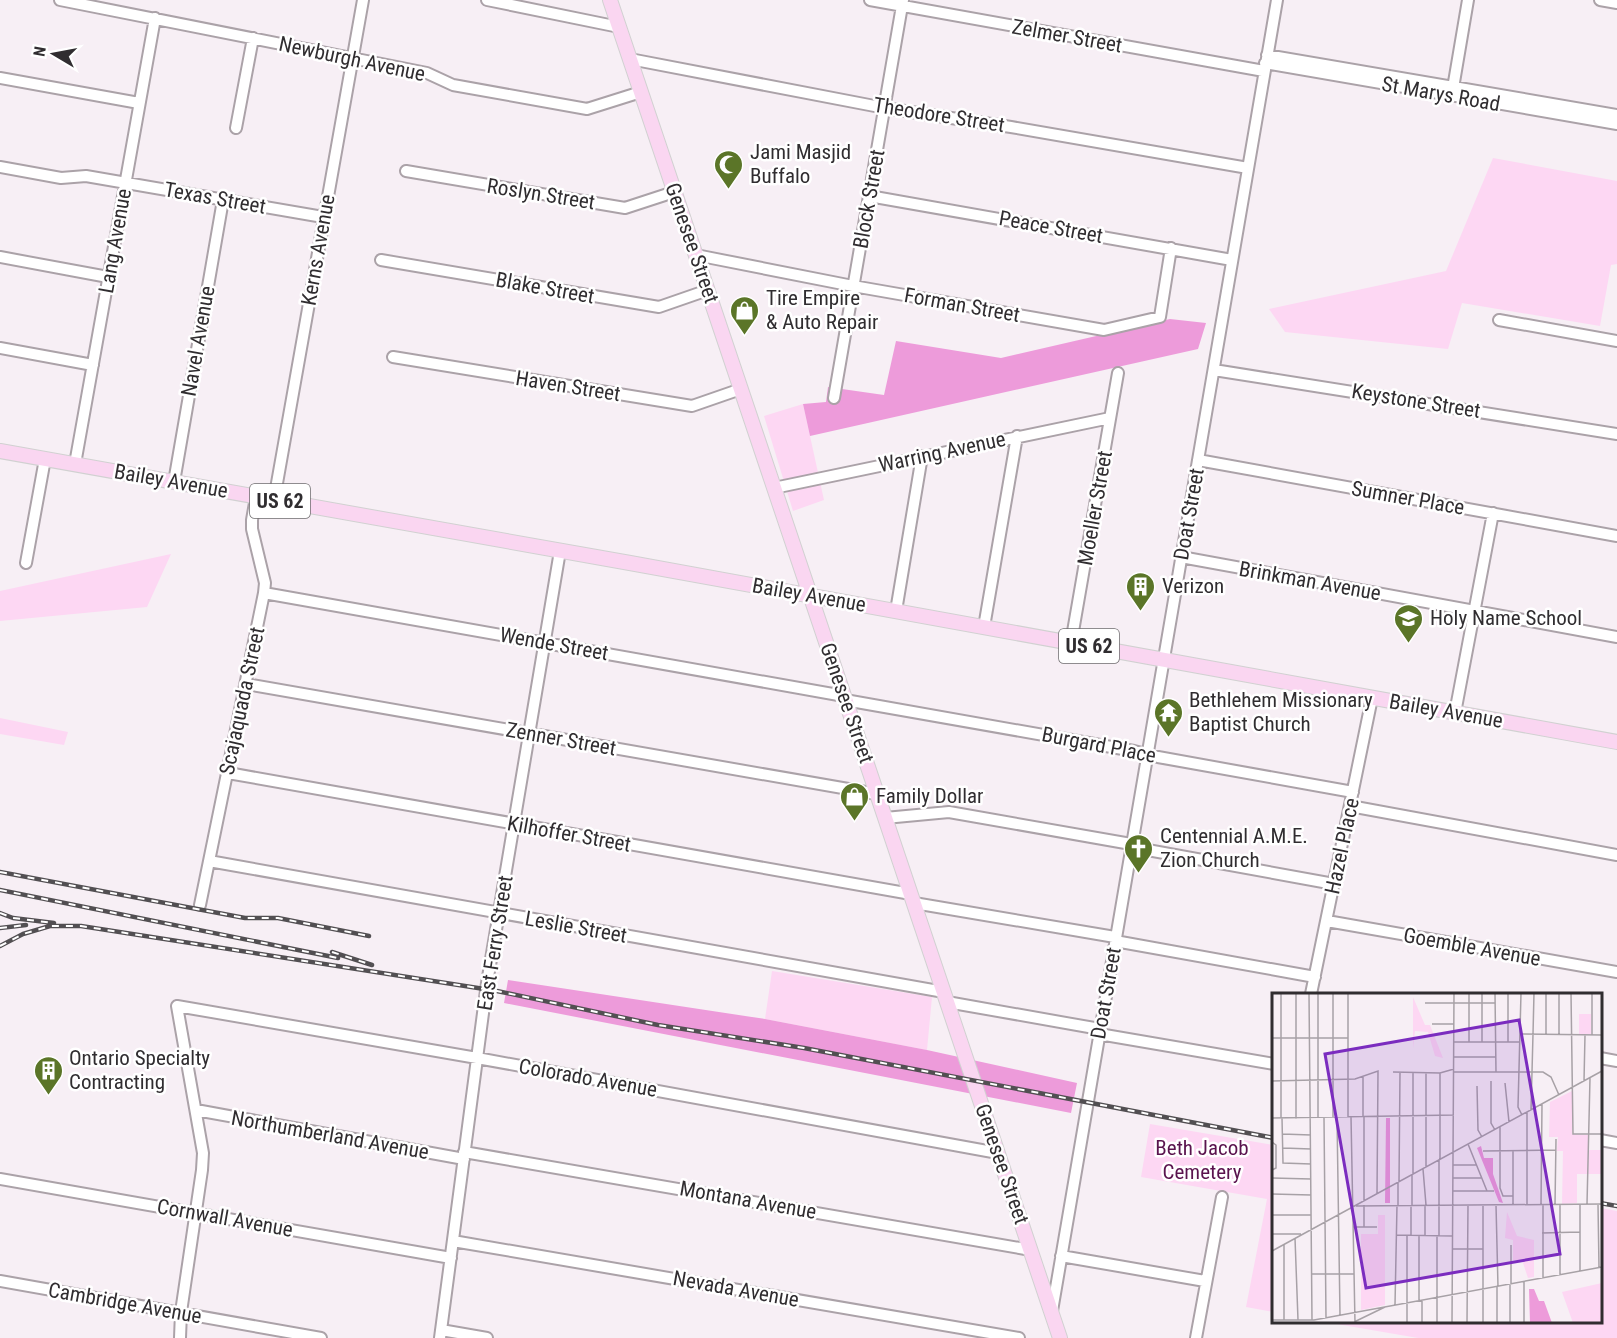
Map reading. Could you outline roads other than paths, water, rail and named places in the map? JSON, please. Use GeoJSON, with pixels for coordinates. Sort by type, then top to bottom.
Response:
{"type":"FeatureCollection","features":[{"type":"Feature","properties":{"kind":"main road","name":"Genesee Street"},"geometry":{"type":"LineString","coordinates":[[610,0],[1060,1338]]}},
{"type":"Feature","properties":{"kind":"main road","name":"Bailey Avenue"},"geometry":{"type":"LineString","coordinates":[[0,451],[1617,742]]}},
{"type":"Feature","properties":{"kind":"street","name":"Newburgh Avenue"},"geometry":{"type":"LineString","coordinates":[[60,0],[98,3],[155,18],[427,73],[453,85],[587,109],[641,92]]}},
{"type":"Feature","properties":{"kind":"street","name":"Kerns Avenue"},"geometry":{"type":"LineString","coordinates":[[274,500],[363,0]]}},
{"type":"Feature","properties":{"kind":"street"},"geometry":{"type":"LineString","coordinates":[[486,0],[619,27]]}},
{"type":"Feature","properties":{"kind":"street","name":"Zelmer Street"},"geometry":{"type":"LineString","coordinates":[[870,0],[902,3],[1265,63]]}},
{"type":"Feature","properties":{"kind":"street","name":"Doat Street"},"geometry":{"type":"LineString","coordinates":[[1052,1311],[1277,0]]}},
{"type":"Feature","properties":{"kind":"street"},"geometry":{"type":"LineString","coordinates":[[1453,91],[1468,0]]}},
{"type":"Feature","properties":{"kind":"street"},"geometry":{"type":"LineString","coordinates":[[1599,0],[1617,3]]}},
{"type":"Feature","properties":{"kind":"street","name":"Block Street"},"geometry":{"type":"LineString","coordinates":[[834,398],[902,3]]}},
{"type":"Feature","properties":{"kind":"street","name":"Lang Avenue"},"geometry":{"type":"LineString","coordinates":[[75,464],[155,18]]}},
{"type":"Feature","properties":{"kind":"street"},"geometry":{"type":"LineString","coordinates":[[236,129],[253,38]]}},
{"type":"Feature","properties":{"kind":"street","name":"Theodore Street"},"geometry":{"type":"LineString","coordinates":[[630,59],[885,108],[1011,127],[1248,168]]}},
{"type":"Feature","properties":{"kind":"street","name":"St Marys Road"},"geometry":{"type":"LineString","coordinates":[[1265,63],[1453,91],[1539,106],[1617,124]]}},
{"type":"Feature","properties":{"kind":"street"},"geometry":{"type":"LineString","coordinates":[[0,78],[139,104]]}},
{"type":"Feature","properties":{"kind":"street","name":"St Marys Road"},"geometry":{"type":"LineString","coordinates":[[1539,106],[1617,115]]}},
{"type":"Feature","properties":{"kind":"street","name":"Texas Street"},"geometry":{"type":"LineString","coordinates":[[0,167],[61,178],[86,176],[125,182],[323,217]]}},
{"type":"Feature","properties":{"kind":"street","name":"Roslyn Street"},"geometry":{"type":"LineString","coordinates":[[406,171],[625,207],[674,192]]}},
{"type":"Feature","properties":{"kind":"street","name":"Peace Street"},"geometry":{"type":"LineString","coordinates":[[869,196],[1233,260]]}},
{"type":"Feature","properties":{"kind":"street","name":"Navel Avenue"},"geometry":{"type":"LineString","coordinates":[[174,482],[223,200]]}},
{"type":"Feature","properties":{"kind":"street","name":"Forman Street"},"geometry":{"type":"LineString","coordinates":[[696,255],[853,286],[1104,330],[1160,317],[1171,248]]}},
{"type":"Feature","properties":{"kind":"street"},"geometry":{"type":"LineString","coordinates":[[0,257],[108,277]]}},
{"type":"Feature","properties":{"kind":"street","name":"Blake Street"},"geometry":{"type":"LineString","coordinates":[[381,260],[659,307],[708,290]]}},
{"type":"Feature","properties":{"kind":"street"},"geometry":{"type":"LineString","coordinates":[[1499,320],[1617,341]]}},
{"type":"Feature","properties":{"kind":"street"},"geometry":{"type":"LineString","coordinates":[[0,348],[93,365]]}},
{"type":"Feature","properties":{"kind":"street","name":"Haven Street"},"geometry":{"type":"LineString","coordinates":[[393,357],[692,406],[741,389]]}},
{"type":"Feature","properties":{"kind":"street","name":"Keystone Street"},"geometry":{"type":"LineString","coordinates":[[1214,370],[1617,434]]}},
{"type":"Feature","properties":{"kind":"street","name":"Moeller Street"},"geometry":{"type":"LineString","coordinates":[[1071,643],[1118,373]]}},
{"type":"Feature","properties":{"kind":"street","name":"Warring Avenue"},"geometry":{"type":"LineString","coordinates":[[774,488],[1110,417]]}},
{"type":"Feature","properties":{"kind":"street"},"geometry":{"type":"LineString","coordinates":[[984,627],[1017,436]]}},
{"type":"Feature","properties":{"kind":"street"},"geometry":{"type":"LineString","coordinates":[[896,611],[922,456]]}},
{"type":"Feature","properties":{"kind":"street"},"geometry":{"type":"LineString","coordinates":[[26,563],[45,459]]}},
{"type":"Feature","properties":{"kind":"street","name":"Sumner Place"},"geometry":{"type":"LineString","coordinates":[[1198,460],[1617,536]]}},
{"type":"Feature","properties":{"kind":"street","name":"Scajaquada Street"},"geometry":{"type":"LineString","coordinates":[[200,905],[264,593],[265,583],[252,529],[256,496]]}},
{"type":"Feature","properties":{"kind":"street"},"geometry":{"type":"LineString","coordinates":[[1455,713],[1493,513]]}},
{"type":"Feature","properties":{"kind":"street","name":"East Ferry Street"},"geometry":{"type":"LineString","coordinates":[[441,1334],[477,1058],[560,551]]}},
{"type":"Feature","properties":{"kind":"street","name":"Brinkman Avenue"},"geometry":{"type":"LineString","coordinates":[[1181,557],[1617,637]]}},
{"type":"Feature","properties":{"kind":"street","name":"Wende Street"},"geometry":{"type":"LineString","coordinates":[[264,593],[845,698]]}},
{"type":"Feature","properties":{"kind":"street","name":"Zenner Street"},"geometry":{"type":"LineString","coordinates":[[246,684],[877,794]]}},
{"type":"Feature","properties":{"kind":"street","name":"Burgard Place"},"geometry":{"type":"LineString","coordinates":[[845,698],[1353,792]]}},
{"type":"Feature","properties":{"kind":"street","name":"Hazel Place"},"geometry":{"type":"LineString","coordinates":[[1311,993],[1372,698]]}},
{"type":"Feature","properties":{"kind":"street","name":"Kilhoffer Street"},"geometry":{"type":"LineString","coordinates":[[228,773],[912,898],[1315,977]]}},
{"type":"Feature","properties":{"kind":"street"},"geometry":{"type":"LineString","coordinates":[[1350,806],[1617,855]]}},
{"type":"Feature","properties":{"kind":"street"},"geometry":{"type":"LineString","coordinates":[[885,818],[949,812],[1334,884]]}},
{"type":"Feature","properties":{"kind":"street","name":"Leslie Street"},"geometry":{"type":"LineString","coordinates":[[209,861],[945,997],[1099,1031],[1272,1064]]}},
{"type":"Feature","properties":{"kind":"street","name":"Goemble Avenue"},"geometry":{"type":"LineString","coordinates":[[1327,921],[1617,972]]}},
{"type":"Feature","properties":{"kind":"street","name":"Colorado Avenue"},"geometry":{"type":"LineString","coordinates":[[196,1110],[177,1006],[998,1153]]}},
{"type":"Feature","properties":{"kind":"street"},"geometry":{"type":"LineString","coordinates":[[1602,1058],[1617,1061]]}},
{"type":"Feature","properties":{"kind":"street"},"geometry":{"type":"LineString","coordinates":[[180,1338],[181,1312],[202,1170],[196,1110]]}},
{"type":"Feature","properties":{"kind":"street","name":"Northumberland Avenue"},"geometry":{"type":"LineString","coordinates":[[196,1110],[464,1156]]}},
{"type":"Feature","properties":{"kind":"street"},"geometry":{"type":"LineString","coordinates":[[1602,1140],[1617,1143]]}},
{"type":"Feature","properties":{"kind":"street","name":"Montana Avenue"},"geometry":{"type":"LineString","coordinates":[[464,1156],[1031,1250]]}},
{"type":"Feature","properties":{"kind":"street","name":"Cornwall Avenue"},"geometry":{"type":"LineString","coordinates":[[0,1179],[451,1258]]}},
{"type":"Feature","properties":{"kind":"street"},"geometry":{"type":"LineString","coordinates":[[1196,1338],[1222,1197]]}},
{"type":"Feature","properties":{"kind":"street","name":"Nevada Avenue"},"geometry":{"type":"LineString","coordinates":[[453,1241],[1019,1338]]}},
{"type":"Feature","properties":{"kind":"street"},"geometry":{"type":"LineString","coordinates":[[1061,1256],[1205,1281]]}},
{"type":"Feature","properties":{"kind":"street","name":"Cambridge Avenue"},"geometry":{"type":"LineString","coordinates":[[0,1281],[321,1338]]}},
{"type":"Feature","properties":{"kind":"street"},"geometry":{"type":"LineString","coordinates":[[441,1334],[487,1338]]}},
{"type":"Feature","properties":{"kind":"railway"},"geometry":{"type":"LineString","coordinates":[[0,872],[245,918],[278,918],[369,936]]}},
{"type":"Feature","properties":{"kind":"railway"},"geometry":{"type":"LineString","coordinates":[[0,890],[338,958]]}},
{"type":"Feature","properties":{"kind":"railway"},"geometry":{"type":"LineString","coordinates":[[0,913],[13,918],[54,923]]}},
{"type":"Feature","properties":{"kind":"railway"},"geometry":{"type":"LineString","coordinates":[[0,928],[26,925]]}},
{"type":"Feature","properties":{"kind":"railway"},"geometry":{"type":"LineString","coordinates":[[0,946],[23,934],[50,926],[81,926],[497,991],[658,1025],[804,1048],[1272,1138]]}},
{"type":"Feature","properties":{"kind":"railway"},"geometry":{"type":"LineString","coordinates":[[332,952],[372,965]]}},
{"type":"Feature","properties":{"kind":"railway"},"geometry":{"type":"LineString","coordinates":[[1602,1203],[1617,1206]]}},
{"type":"Feature","properties":{"kind":"place","name":"Jami Masjid Buffalo"},"geometry":{"type":"Point","coordinates":[729,190]}},
{"type":"Feature","properties":{"kind":"place","name":"Tire Empire & Auto Repair"},"geometry":{"type":"Point","coordinates":[745,336]}},
{"type":"Feature","properties":{"kind":"place","name":"Verizon"},"geometry":{"type":"Point","coordinates":[1141,612]}},
{"type":"Feature","properties":{"kind":"place","name":"Holy Name School"},"geometry":{"type":"Point","coordinates":[1409,644]}},
{"type":"Feature","properties":{"kind":"place","name":"Bethlehem Missionary Baptist Church"},"geometry":{"type":"Point","coordinates":[1168,738]}},
{"type":"Feature","properties":{"kind":"place","name":"Family Dollar"},"geometry":{"type":"Point","coordinates":[855,822]}},
{"type":"Feature","properties":{"kind":"place","name":"Centennial A.M.E. Zion Church"},"geometry":{"type":"Point","coordinates":[1139,874]}},
{"type":"Feature","properties":{"kind":"place","name":"Ontario Specialty Contracting"},"geometry":{"type":"Point","coordinates":[48,1096]}},
{"type":"Feature","properties":{"kind":"park label","name":"Beth Jacob Cemetery"},"geometry":{"type":"Point","coordinates":[1202,1160]}}]}
